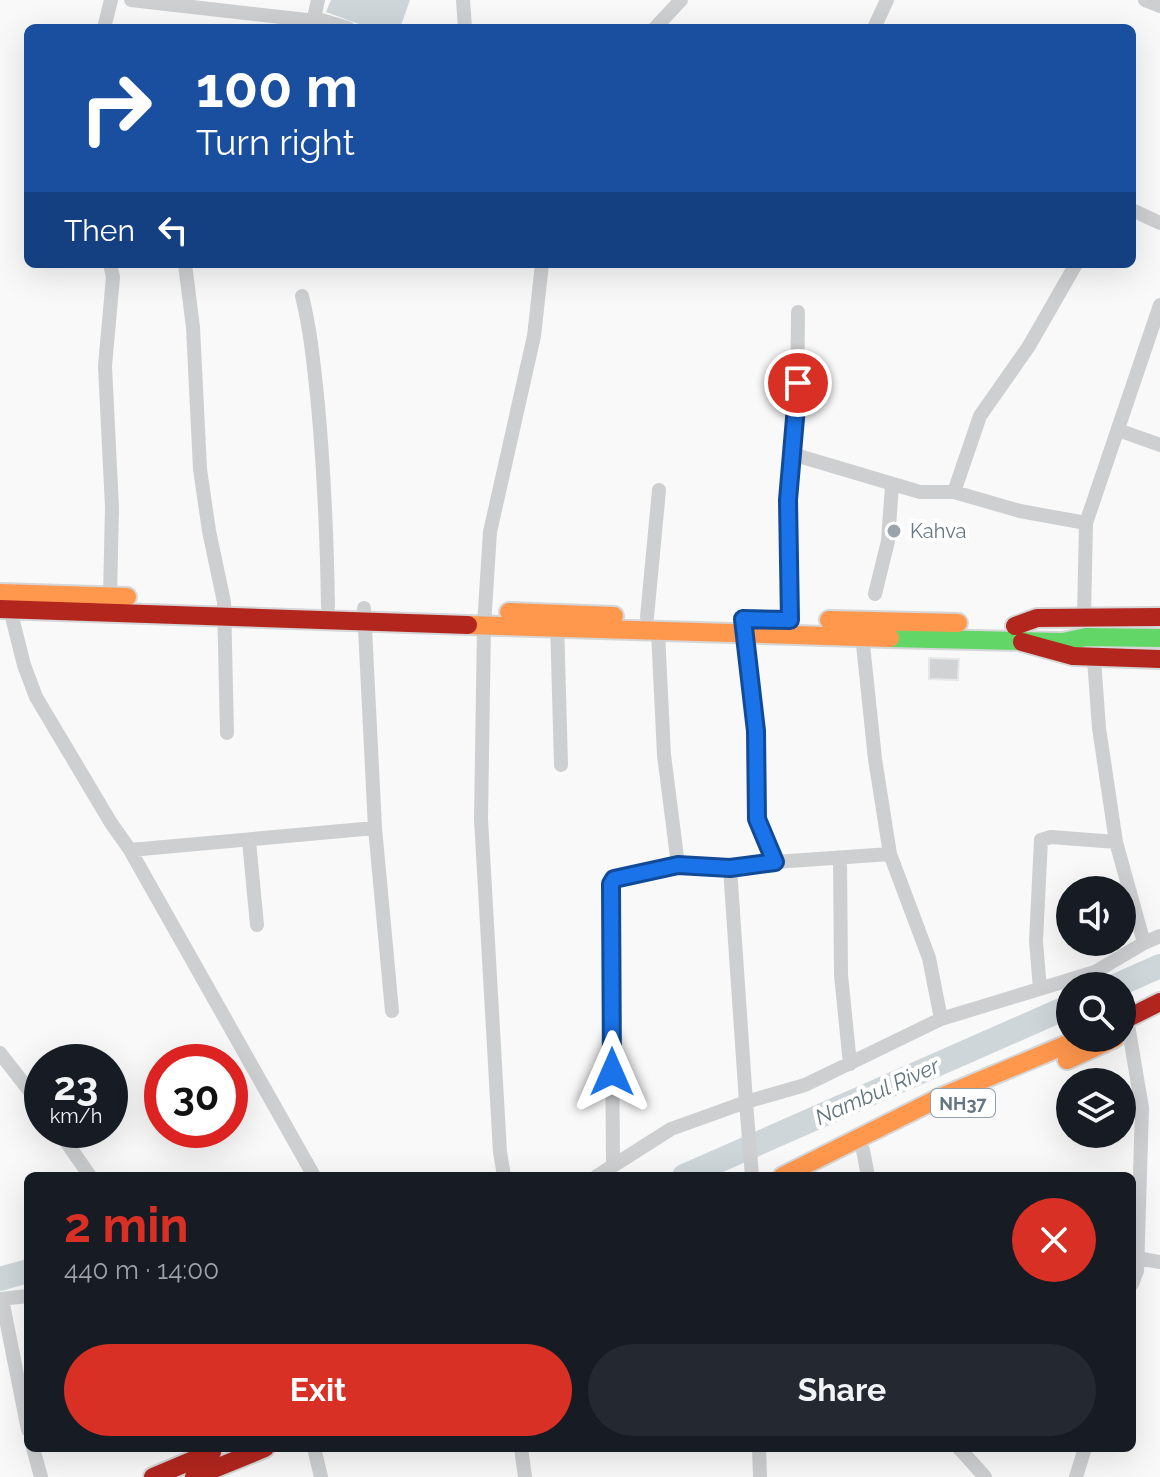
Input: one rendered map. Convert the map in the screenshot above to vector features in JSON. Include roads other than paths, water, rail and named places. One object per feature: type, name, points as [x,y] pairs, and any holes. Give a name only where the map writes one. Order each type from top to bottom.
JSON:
[{"type":"main road","points":[[3,604],[110,597],[224,608],[328,607],[365,614]]},
{"type":"main road","points":[[3,604],[744,625],[862,635],[1017,633],[1047,653],[1094,659],[1160,659]]},
{"type":"main road","points":[[1017,633],[1037,618],[1160,617]]},
{"type":"main road","points":[[744,625],[790,620],[1043,634],[1061,628],[1086,637],[1160,638]]},
{"type":"main road","name":"NH37","points":[[1136,1020],[1160,1002]]},
{"type":"main road","name":"NH37","points":[[1136,1024],[1160,1016]]},
{"type":"main road","name":"NH37","points":[[791,1172],[927,1103],[1056,1049]]},
{"type":"main road","name":"NH37","points":[[823,1172],[941,1112],[1073,1052]]},
{"type":"main road","points":[[194,1477],[255,1452]]},
{"type":"main road","points":[[153,1477],[196,1453]]},
{"type":"street","points":[[105,24],[111,0]]},
{"type":"street","points":[[131,0],[307,20],[314,18],[334,24]]},
{"type":"street","points":[[314,18],[318,0]]},
{"type":"street","points":[[463,0],[465,24]]},
{"type":"street","points":[[659,24],[681,0]]},
{"type":"street","points":[[876,24],[887,0]]},
{"type":"street","points":[[1145,0],[1160,6]]},
{"type":"street","points":[[1136,212],[1160,223]]},
{"type":"street","points":[[110,597],[112,507],[105,366],[113,277],[111,268]]},
{"type":"street","points":[[186,268],[193,327],[200,469],[224,608],[227,733]]},
{"type":"street","points":[[503,1172],[481,819],[484,618],[490,532],[534,336],[542,268]]},
{"type":"street","points":[[954,492],[980,416],[1029,346],[1074,268]]},
{"type":"street","points":[[302,296],[310,330],[320,428],[327,519],[328,607]]},
{"type":"street","points":[[1084,616],[1086,523],[1160,305]]},
{"type":"street","points":[[790,620],[788,500],[797,411],[798,312]]},
{"type":"street","points":[[1118,430],[1160,445]]},
{"type":"street","points":[[792,454],[920,492],[954,492],[1020,511],[1086,523]]},
{"type":"street","points":[[875,594],[888,541],[892,485]]},
{"type":"street","points":[[659,490],[652,624],[678,865]]},
{"type":"street","points":[[3,604],[36,697],[130,850],[312,1172]]},
{"type":"street","points":[[365,614],[375,828],[392,1011]]},
{"type":"street","points":[[557,621],[561,765]]},
{"type":"street","points":[[744,625],[756,731],[757,819],[775,862]]},
{"type":"street","points":[[862,635],[875,759],[890,854],[929,958],[941,1019]]},
{"type":"street","points":[[1094,659],[1099,728],[1116,842],[1144,943]]},
{"type":"street","points":[[130,850],[375,828]]},
{"type":"street","points":[[1040,989],[1036,941],[1041,840],[1051,837],[1116,842]]},
{"type":"street","points":[[249,841],[257,925]]},
{"type":"street","points":[[613,1166],[611,884],[614,879],[678,865],[730,868],[890,854]]},
{"type":"street","points":[[840,858],[841,975],[850,1064]]},
{"type":"street","points":[[730,868],[752,1172]]},
{"type":"street","points":[[603,1172],[671,1129],[805,1085],[941,1019],[1095,972],[1160,936]]},
{"type":"street","points":[[1129,1052],[1142,1108],[1136,1274]]},
{"type":"street","points":[[0,1053],[24,1084]]},
{"type":"street","points":[[71,1148],[87,1172]]},
{"type":"street","points":[[863,1150],[867,1172]]},
{"type":"street","points":[[1137,1258],[1160,1262]]},
{"type":"street","points":[[24,1296],[1,1299],[24,1411]]},
{"type":"street","points":[[34,1452],[41,1477]]},
{"type":"street","points":[[315,1452],[321,1477]]},
{"type":"street","points":[[522,1452],[525,1477]]},
{"type":"street","points":[[759,1452],[760,1477]]},
{"type":"street","points":[[963,1452],[985,1477]]},
{"type":"street","points":[[1076,1477],[1084,1452]]},
{"type":"waterway","name":"Nambul River","points":[[1136,977],[1160,966]]},
{"type":"waterway","name":"Nambul River","points":[[693,1172],[1056,1012]]},
{"type":"waterway","name":"Nambul River","points":[[0,1279],[24,1272]]},
{"type":"place","name":"Kahva","points":[[894,531]]}]
